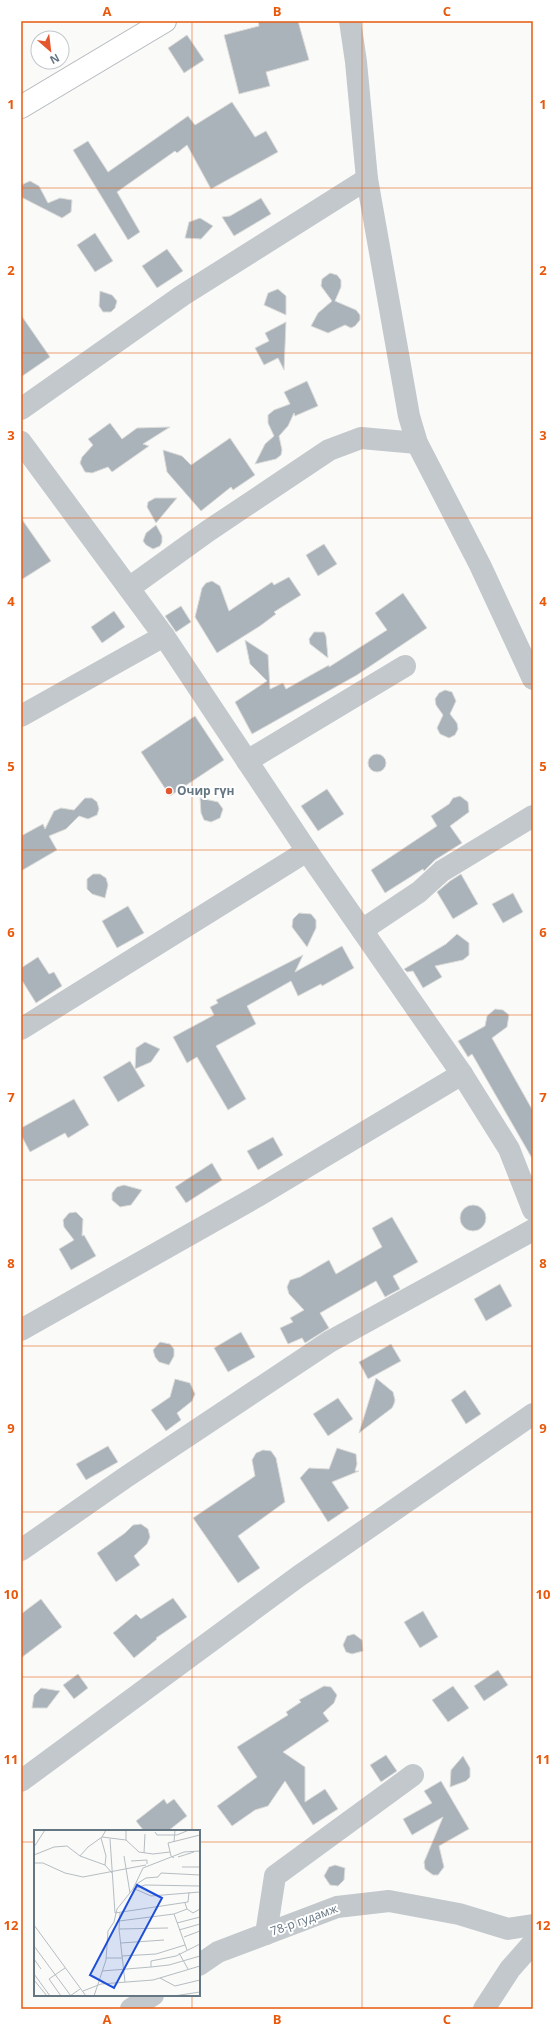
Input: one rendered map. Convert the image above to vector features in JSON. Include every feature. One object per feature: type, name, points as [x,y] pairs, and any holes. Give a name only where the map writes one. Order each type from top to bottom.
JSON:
[{"type":"main road","points":[[21,107],[165,21]]},
{"type":"street","points":[[350,21],[356,62],[367,179],[409,416],[417,443],[480,565],[533,679]]},
{"type":"street","points":[[21,409],[183,295],[367,179]]},
{"type":"street","points":[[129,588],[208,531],[329,450],[361,438],[417,443]]},
{"type":"street","points":[[21,442],[164,636],[307,851],[462,1074],[508,1149],[533,1210]]},
{"type":"street","points":[[21,716],[164,636]]},
{"type":"street","points":[[247,762],[405,666]]},
{"type":"street","points":[[362,930],[419,892],[442,872],[533,816]]},
{"type":"street","points":[[21,1029],[307,851]]},
{"type":"street","points":[[21,1330],[256,1197],[462,1074]]},
{"type":"street","points":[[21,1550],[126,1476],[329,1342],[533,1230]]},
{"type":"street","points":[[21,1781],[300,1576],[533,1414]]},
{"type":"street","points":[[266,1934],[276,1876],[413,1775]]},
{"type":"street","name":"78-р гудамж","points":[[200,1964],[218,1952],[337,1907],[389,1901],[459,1914],[508,1929],[533,1925]]},
{"type":"street","points":[[484,2009],[510,1968],[533,1943]]},
{"type":"street","points":[[131,2009],[151,1996]]},
{"type":"building","points":[[258,21],[298,21],[309,60],[266,72],[270,86],[239,94],[224,35],[259,26]]},
{"type":"building","points":[[187,35],[204,60],[184,73],[168,48]]},
{"type":"building","points":[[232,102],[255,137],[266,131],[278,152],[211,189],[187,145],[177,153],[175,151],[117,192],[140,232],[128,240],[73,150],[88,141],[108,172],[188,116],[195,125]]},
{"type":"building","points":[[30,181],[39,186],[48,203],[60,198],[72,200],[71,212],[62,218],[21,197],[21,185]]},
{"type":"building","points":[[261,198],[271,214],[234,236],[222,217],[230,216]]},
{"type":"building","points":[[200,218],[213,226],[201,239],[185,238],[189,222]]},
{"type":"building","points":[[95,233],[113,261],[95,272],[77,245]]},
{"type":"building","points":[[167,249],[183,271],[157,288],[142,266]]},
{"type":"building","points":[[330,273],[337,275],[341,280],[341,287],[335,301],[356,310],[360,315],[360,320],[351,328],[345,325],[328,333],[311,326],[318,313],[332,301],[321,286],[322,279]]},
{"type":"building","points":[[278,289],[286,296],[286,315],[264,305],[268,293]]},
{"type":"building","points":[[100,291],[112,295],[117,301],[115,308],[111,312],[103,312],[99,306]]},
{"type":"building","points":[[21,315],[50,357],[21,377]]},
{"type":"building","points":[[286,322],[284,370],[278,358],[264,365],[255,348],[269,341],[265,333]]},
{"type":"building","points":[[307,381],[318,406],[295,416],[294,413],[288,426],[279,436],[282,450],[281,455],[276,459],[255,464],[265,444],[274,436],[268,423],[268,415],[274,410],[290,404],[284,392]]},
{"type":"building","points":[[110,423],[122,439],[137,428],[170,427],[143,444],[149,446],[112,472],[108,467],[92,473],[85,472],[80,463],[82,457],[93,445],[88,439]]},
{"type":"building","points":[[230,438],[255,475],[233,490],[231,487],[201,511],[167,472],[163,450],[182,456],[191,465]]},
{"type":"building","points":[[155,498],[177,498],[156,523],[147,507],[148,502]]},
{"type":"building","points":[[21,518],[51,561],[21,580]]},
{"type":"building","points":[[156,525],[162,536],[162,542],[160,546],[153,549],[146,545],[143,541],[146,533]]},
{"type":"building","points":[[324,544],[337,564],[318,576],[306,555]]},
{"type":"building","points":[[289,577],[301,595],[274,612],[276,614],[260,626],[217,653],[195,617],[202,588],[206,583],[212,581],[220,586],[229,611],[272,582],[274,585]]},
{"type":"building","points":[[403,593],[427,628],[357,675],[252,734],[235,702],[267,681],[250,664],[245,640],[268,655],[270,689],[283,683],[286,689],[329,665],[329,667],[387,630],[375,613]]},
{"type":"building","points":[[181,606],[191,622],[176,632],[165,616]]},
{"type":"building","points":[[114,611],[125,627],[102,643],[91,627]]},
{"type":"building","points":[[314,632],[324,632],[326,636],[328,658],[310,644],[309,639]]},
{"type":"building","points":[[445,690],[452,692],[456,701],[450,714],[457,723],[458,729],[455,735],[449,738],[440,734],[437,728],[443,715],[436,705],[435,699],[439,693]]},
{"type":"building","points":[[195,716],[224,760],[170,796],[141,752]]},
{"type":"building","points":[[373,754],[381,754],[386,759],[384,770],[381,772],[373,772],[368,767],[368,759]]},
{"type":"building","points":[[327,789],[344,814],[318,831],[301,806]]},
{"type":"building","points":[[460,796],[468,802],[469,812],[450,826],[462,843],[435,860],[424,871],[423,869],[385,893],[371,870],[437,826],[431,816],[449,804],[453,798]]},
{"type":"building","points":[[85,798],[92,798],[97,802],[99,809],[97,815],[88,819],[79,816],[66,829],[49,836],[57,850],[21,871],[21,836],[43,824],[45,829],[54,811],[61,808],[74,810]]},
{"type":"building","points":[[200,798],[218,802],[223,809],[220,818],[211,822],[204,820],[201,813]]},
{"type":"building","points":[[93,874],[100,874],[106,878],[108,885],[105,898],[92,894],[87,889],[87,879]]},
{"type":"building","points":[[461,874],[478,904],[453,919],[437,892]]},
{"type":"building","points":[[513,893],[523,912],[503,923],[492,904]]},
{"type":"building","points":[[128,906],[144,933],[117,948],[102,921]]},
{"type":"building","points":[[299,913],[311,914],[316,920],[316,928],[307,947],[292,927],[293,919]]},
{"type":"building","points":[[457,934],[469,943],[469,955],[463,960],[435,966],[442,977],[423,988],[413,971],[407,972],[404,969],[446,944]]},
{"type":"building","points":[[342,946],[354,968],[322,986],[321,984],[298,996],[291,981],[247,1006],[256,1024],[216,1046],[246,1099],[228,1110],[197,1057],[187,1063],[173,1037],[214,1015],[210,1007],[218,1003],[216,1000],[303,955],[295,972]]},
{"type":"building","points":[[38,957],[49,974],[54,972],[62,986],[36,1003],[21,979],[21,968]]},
{"type":"building","points":[[495,1009],[503,1010],[509,1015],[507,1027],[492,1038],[533,1111],[533,1160],[472,1054],[468,1057],[458,1041],[485,1026],[487,1016]]},
{"type":"building","points":[[145,1042],[160,1049],[151,1062],[135,1069],[136,1048]]},
{"type":"building","points":[[130,1061],[145,1086],[118,1102],[103,1077]]},
{"type":"building","points":[[74,1099],[89,1125],[68,1138],[65,1133],[30,1152],[21,1135],[21,1128]]},
{"type":"building","points":[[273,1137],[283,1155],[258,1170],[247,1151]]},
{"type":"building","points":[[212,1163],[222,1180],[186,1203],[175,1187]]},
{"type":"building","points":[[124,1185],[142,1190],[131,1205],[120,1207],[112,1200],[112,1193],[117,1187]]},
{"type":"building","points":[[473,1205],[482,1209],[486,1218],[482,1227],[473,1231],[464,1227],[460,1218],[464,1209]]},
{"type":"building","points":[[76,1212],[83,1219],[82,1236],[84,1235],[96,1256],[71,1270],[59,1249],[74,1240],[64,1227],[63,1220],[69,1213]]},
{"type":"building","points":[[392,1217],[418,1262],[393,1276],[400,1289],[385,1297],[376,1281],[320,1313],[329,1328],[305,1343],[302,1338],[288,1344],[280,1328],[293,1322],[290,1318],[304,1310],[289,1294],[287,1287],[290,1280],[300,1277],[329,1260],[336,1274],[382,1247],[372,1228]]},
{"type":"building","points":[[500,1284],[512,1306],[486,1321],[474,1299]]},
{"type":"building","points":[[241,1332],[255,1357],[228,1372],[214,1348]]},
{"type":"building","points":[[160,1342],[170,1344],[174,1349],[174,1356],[169,1365],[159,1362],[155,1357],[153,1350]]},
{"type":"building","points":[[391,1344],[401,1361],[368,1379],[359,1362]]},
{"type":"building","points":[[376,1378],[393,1392],[395,1400],[394,1404],[392,1408],[359,1433]]},
{"type":"building","points":[[175,1379],[190,1383],[195,1394],[192,1401],[177,1413],[181,1420],[166,1431],[151,1410],[170,1397]]},
{"type":"building","points":[[465,1390],[481,1414],[466,1424],[451,1400]]},
{"type":"building","points":[[338,1398],[353,1419],[328,1436],[313,1414]]},
{"type":"building","points":[[108,1446],[118,1462],[86,1480],[76,1464]]},
{"type":"building","points":[[337,1448],[356,1454],[357,1464],[355,1471],[359,1471],[332,1482],[349,1508],[328,1522],[300,1478],[309,1468],[329,1469]]},
{"type":"building","points":[[263,1450],[271,1451],[276,1458],[285,1502],[238,1536],[260,1568],[238,1583],[193,1518],[255,1476],[252,1460],[256,1453]]},
{"type":"building","points":[[141,1524],[148,1529],[150,1537],[147,1544],[134,1556],[140,1565],[116,1582],[97,1553],[125,1533],[133,1525]]},
{"type":"building","points":[[173,1598],[187,1617],[156,1638],[157,1639],[134,1658],[113,1633],[136,1614],[141,1619]]},
{"type":"building","points":[[41,1599],[62,1627],[21,1658],[21,1614]]},
{"type":"building","points":[[423,1611],[438,1637],[420,1648],[404,1622]]},
{"type":"building","points":[[354,1634],[362,1640],[363,1651],[352,1654],[346,1652],[343,1645],[347,1636]]},
{"type":"building","points":[[498,1670],[508,1685],[484,1701],[474,1686]]},
{"type":"building","points":[[78,1674],[88,1688],[74,1699],[63,1685]]},
{"type":"building","points":[[324,1686],[331,1687],[337,1695],[334,1703],[323,1713],[329,1721],[283,1752],[305,1767],[305,1802],[325,1789],[338,1809],[313,1825],[285,1781],[268,1806],[255,1810],[232,1826],[217,1806],[257,1777],[237,1747],[288,1715],[286,1712],[301,1702],[299,1700]]},
{"type":"building","points":[[453,1686],[469,1708],[448,1722],[432,1700]]},
{"type":"building","points":[[41,1688],[60,1691],[47,1708],[32,1708],[34,1695]]},
{"type":"building","points":[[386,1755],[397,1771],[381,1782],[370,1765]]},
{"type":"building","points":[[463,1756],[470,1768],[470,1777],[466,1781],[450,1787],[451,1770]]},
{"type":"building","points":[[441,1781],[469,1829],[439,1846],[444,1867],[438,1875],[433,1875],[425,1869],[424,1862],[443,1817],[412,1835],[403,1819],[432,1803],[424,1791]]},
{"type":"building","points":[[164,1799],[167,1804],[174,1799],[187,1816],[169,1830],[143,1830],[136,1821]]},
{"type":"building","points":[[335,1865],[345,1868],[344,1880],[338,1886],[330,1885],[324,1876],[329,1867]]},
{"type":"place","name":"Очир гүн","points":[[169,791]]}]
